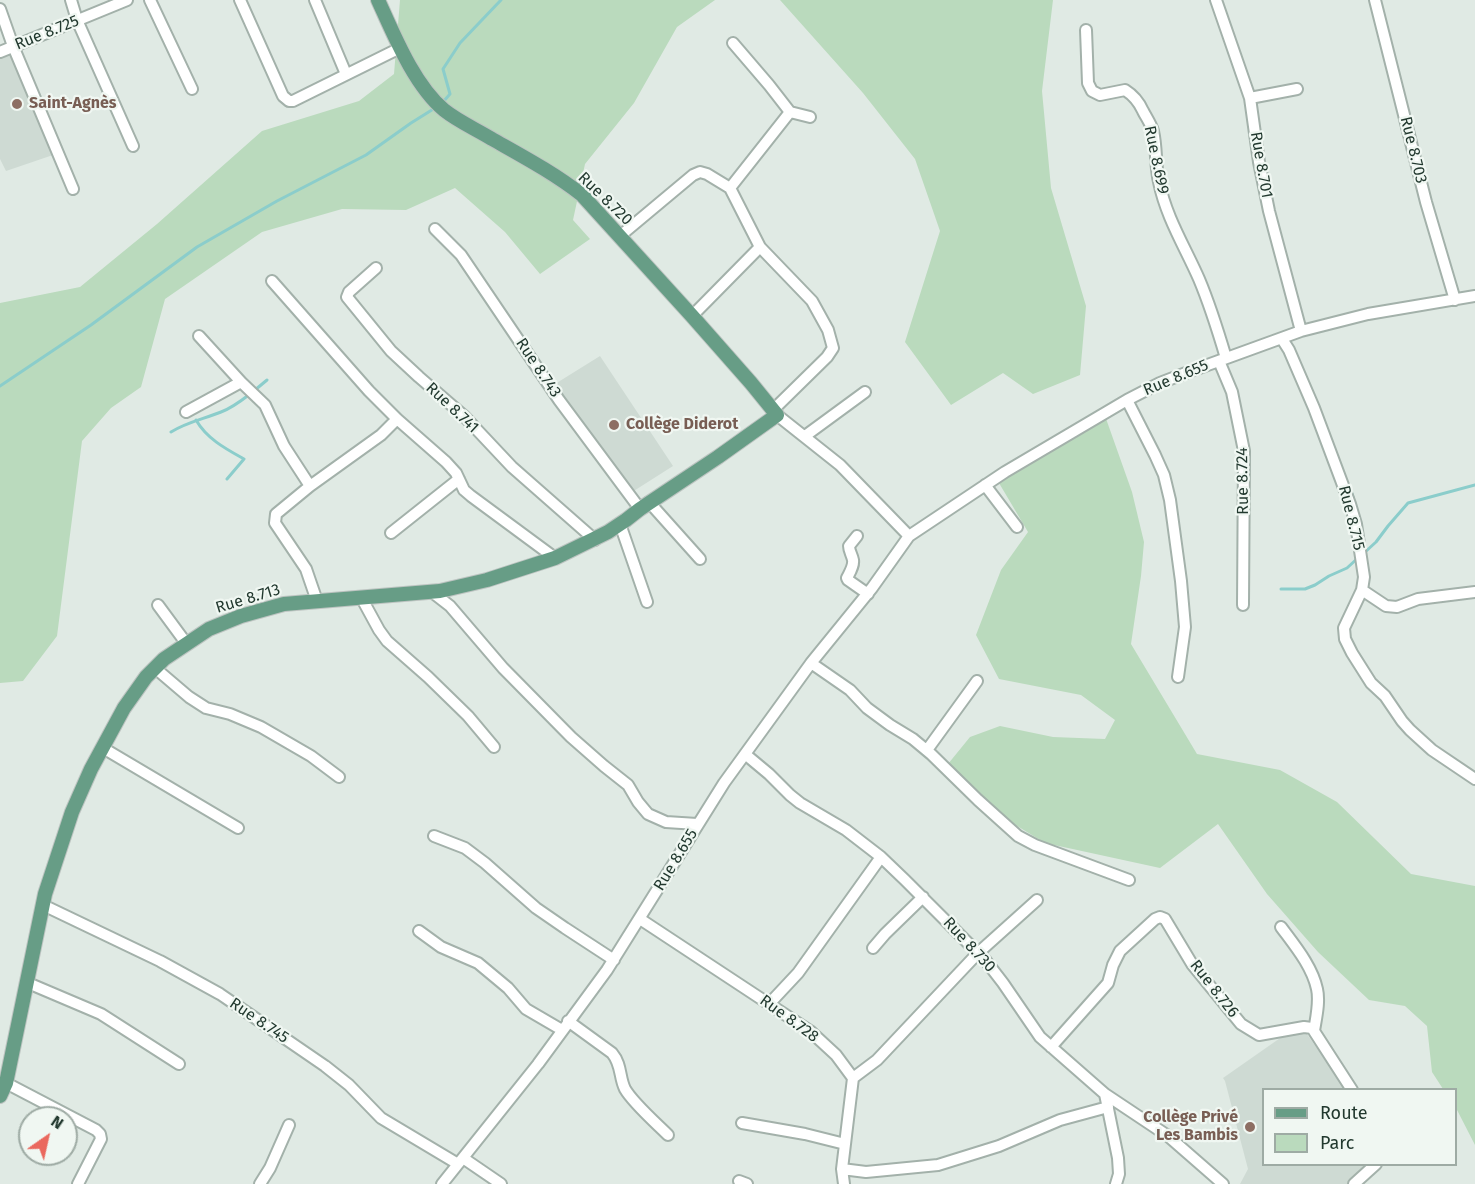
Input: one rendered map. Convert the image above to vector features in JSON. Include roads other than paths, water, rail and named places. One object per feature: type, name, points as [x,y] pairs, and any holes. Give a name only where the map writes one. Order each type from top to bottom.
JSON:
[{"type":"main road","name":"Rue 8.720","points":[[378,0],[400,48],[416,75],[439,105],[458,120],[568,184],[582,195],[692,316],[775,413]]},
{"type":"main road","name":"Rue 8.713","points":[[2,1092],[28,983],[43,905],[72,812],[91,769],[124,708],[146,677],[164,659],[209,629],[241,616],[284,604],[432,592],[466,586],[555,558],[594,540],[620,524],[775,413]]},
{"type":"street","points":[[71,0],[77,20],[133,146]]},
{"type":"street","name":"Rue 8.725","points":[[0,52],[127,0]]},
{"type":"street","points":[[150,0],[192,89]]},
{"type":"street","points":[[240,0],[285,99],[289,101],[400,48]]},
{"type":"street","points":[[315,0],[346,74]]},
{"type":"street","name":"Rue 8.701","points":[[1216,0],[1250,98],[1269,211],[1301,331]]},
{"type":"street","name":"Rue 8.703","points":[[1374,0],[1426,202],[1455,300]]},
{"type":"street","points":[[0,9],[13,46],[73,189]]},
{"type":"street","name":"Rue 8.699","points":[[1086,30],[1088,82],[1092,91],[1100,95],[1125,90],[1139,103],[1153,129],[1158,180],[1162,196],[1169,217],[1199,279],[1217,327],[1223,359]]},
{"type":"street","points":[[733,43],[790,112],[810,117]]},
{"type":"street","points":[[1250,98],[1297,89]]},
{"type":"street","points":[[730,188],[790,112]]},
{"type":"street","points":[[620,236],[693,175],[700,172],[707,174],[730,188],[760,247],[812,301],[828,330],[833,348],[775,413],[854,479],[909,536]]},
{"type":"street","name":"Rue 8.743","points":[[435,229],[461,255],[559,400],[644,505],[700,559]]},
{"type":"street","points":[[692,316],[760,247]]},
{"type":"street","name":"Rue 8.741","points":[[376,268],[349,292],[347,297],[392,351],[464,416],[512,467],[594,540]]},
{"type":"street","points":[[272,281],[369,391],[446,462],[456,473],[464,490],[555,558]]},
{"type":"street","name":"Rue 8.655","points":[[442,1184],[538,1064],[614,960],[724,783],[811,663],[868,594],[909,536],[1005,472],[1160,383],[1301,331],[1368,314],[1475,296]]},
{"type":"street","points":[[199,336],[265,405],[284,446],[310,486]]},
{"type":"street","name":"Rue 8.715","points":[[1282,339],[1314,408],[1350,504],[1356,524],[1364,577],[1362,590]]},
{"type":"street","name":"Rue 8.724","points":[[1223,359],[1244,451],[1243,606]]},
{"type":"street","points":[[186,412],[242,382]]},
{"type":"street","points":[[805,436],[865,392]]},
{"type":"street","points":[[1127,400],[1155,454],[1164,475],[1170,500],[1182,581],[1185,627],[1178,677]]},
{"type":"street","points":[[317,601],[306,569],[275,523],[276,514],[310,486],[381,435],[397,419]]},
{"type":"street","points":[[392,533],[459,479]]},
{"type":"street","points":[[985,485],[1017,527]]},
{"type":"street","points":[[620,524],[647,602]]},
{"type":"street","points":[[857,536],[849,546],[849,553],[853,560],[847,578],[868,594]]},
{"type":"street","points":[[1475,592],[1418,599],[1397,607],[1386,606],[1362,590],[1344,628],[1345,639],[1356,660],[1371,683],[1385,696],[1402,721],[1432,750],[1475,779]]},
{"type":"street","points":[[432,592],[450,606],[503,668],[571,737],[628,785],[648,814],[666,822],[698,824]]},
{"type":"street","points":[[361,597],[387,641],[428,676],[468,716],[494,747]]},
{"type":"street","points":[[158,605],[186,643]]},
{"type":"street","points":[[811,663],[850,690],[867,708],[914,739],[1018,836],[1035,845],[1129,880]]},
{"type":"street","points":[[155,668],[189,697],[206,708],[230,714],[261,727],[311,756],[339,777]]},
{"type":"street","points":[[927,750],[977,681]]},
{"type":"street","points":[[103,748],[238,828]]},
{"type":"street","name":"Rue 8.730","points":[[745,754],[800,803],[846,830],[881,857],[978,953],[1003,983],[1040,1037],[1105,1094],[1167,1137],[1223,1184]]},
{"type":"street","points":[[434,836],[465,848],[501,876],[536,908],[614,960]]},
{"type":"street","points":[[770,1004],[798,973],[881,857]]},
{"type":"street","points":[[873,948],[923,897]]},
{"type":"street","points":[[844,1184],[842,1169],[853,1078],[877,1060],[978,953],[1037,900]]},
{"type":"street","name":"Rue 8.745","points":[[43,905],[160,961],[220,994],[349,1084],[381,1118],[501,1184]]},
{"type":"street","name":"Rue 8.726","points":[[1051,1047],[1108,983],[1120,951],[1160,917],[1166,919],[1192,964],[1241,1024],[1259,1035],[1304,1027],[1312,1028],[1314,1031]]},
{"type":"street","name":"Rue 8.728","points":[[640,920],[810,1031],[836,1055],[853,1078]]},
{"type":"street","points":[[1281,927],[1306,962],[1318,990],[1314,1031],[1351,1088]]},
{"type":"street","points":[[419,932],[441,947],[477,963],[508,988],[526,1009],[565,1026],[612,1053],[618,1059],[625,1089],[668,1135]]},
{"type":"street","points":[[28,983],[101,1014],[179,1064]]},
{"type":"street","points":[[2,1092],[96,1130],[100,1134],[101,1139],[78,1184]]},
{"type":"street","points":[[1105,1094],[1118,1158],[1119,1174],[1116,1184]]},
{"type":"street","points":[[842,1169],[866,1172],[938,1165],[999,1146],[1060,1120],[1108,1107]]},
{"type":"street","points":[[742,1124],[805,1134],[845,1144]]},
{"type":"street","points":[[260,1184],[270,1168],[289,1125]]},
{"type":"street","points":[[1354,1184],[1374,1166]]},
{"type":"waterway","points":[[443,102],[450,94],[443,69],[460,43],[501,0]]},
{"type":"waterway","points":[[0,386],[91,325],[197,247],[277,201],[366,155],[435,108]]},
{"type":"waterway","points":[[255,390],[267,380]]},
{"type":"waterway","points":[[171,432],[225,410],[250,394]]},
{"type":"waterway","points":[[196,420],[211,438],[244,459],[227,479]]},
{"type":"waterway","points":[[1364,553],[1408,503],[1475,485]]},
{"type":"waterway","points":[[1350,488],[1353,497]]},
{"type":"waterway","points":[[1281,589],[1305,589],[1315,585],[1347,568],[1359,557]]},
{"type":"place","name":"Saint-Agnès","points":[[17,104]]},
{"type":"place","name":"Collège Diderot","points":[[614,425]]},
{"type":"place","name":"Collège Privé Les Bambis","points":[[1250,1127]]}]
